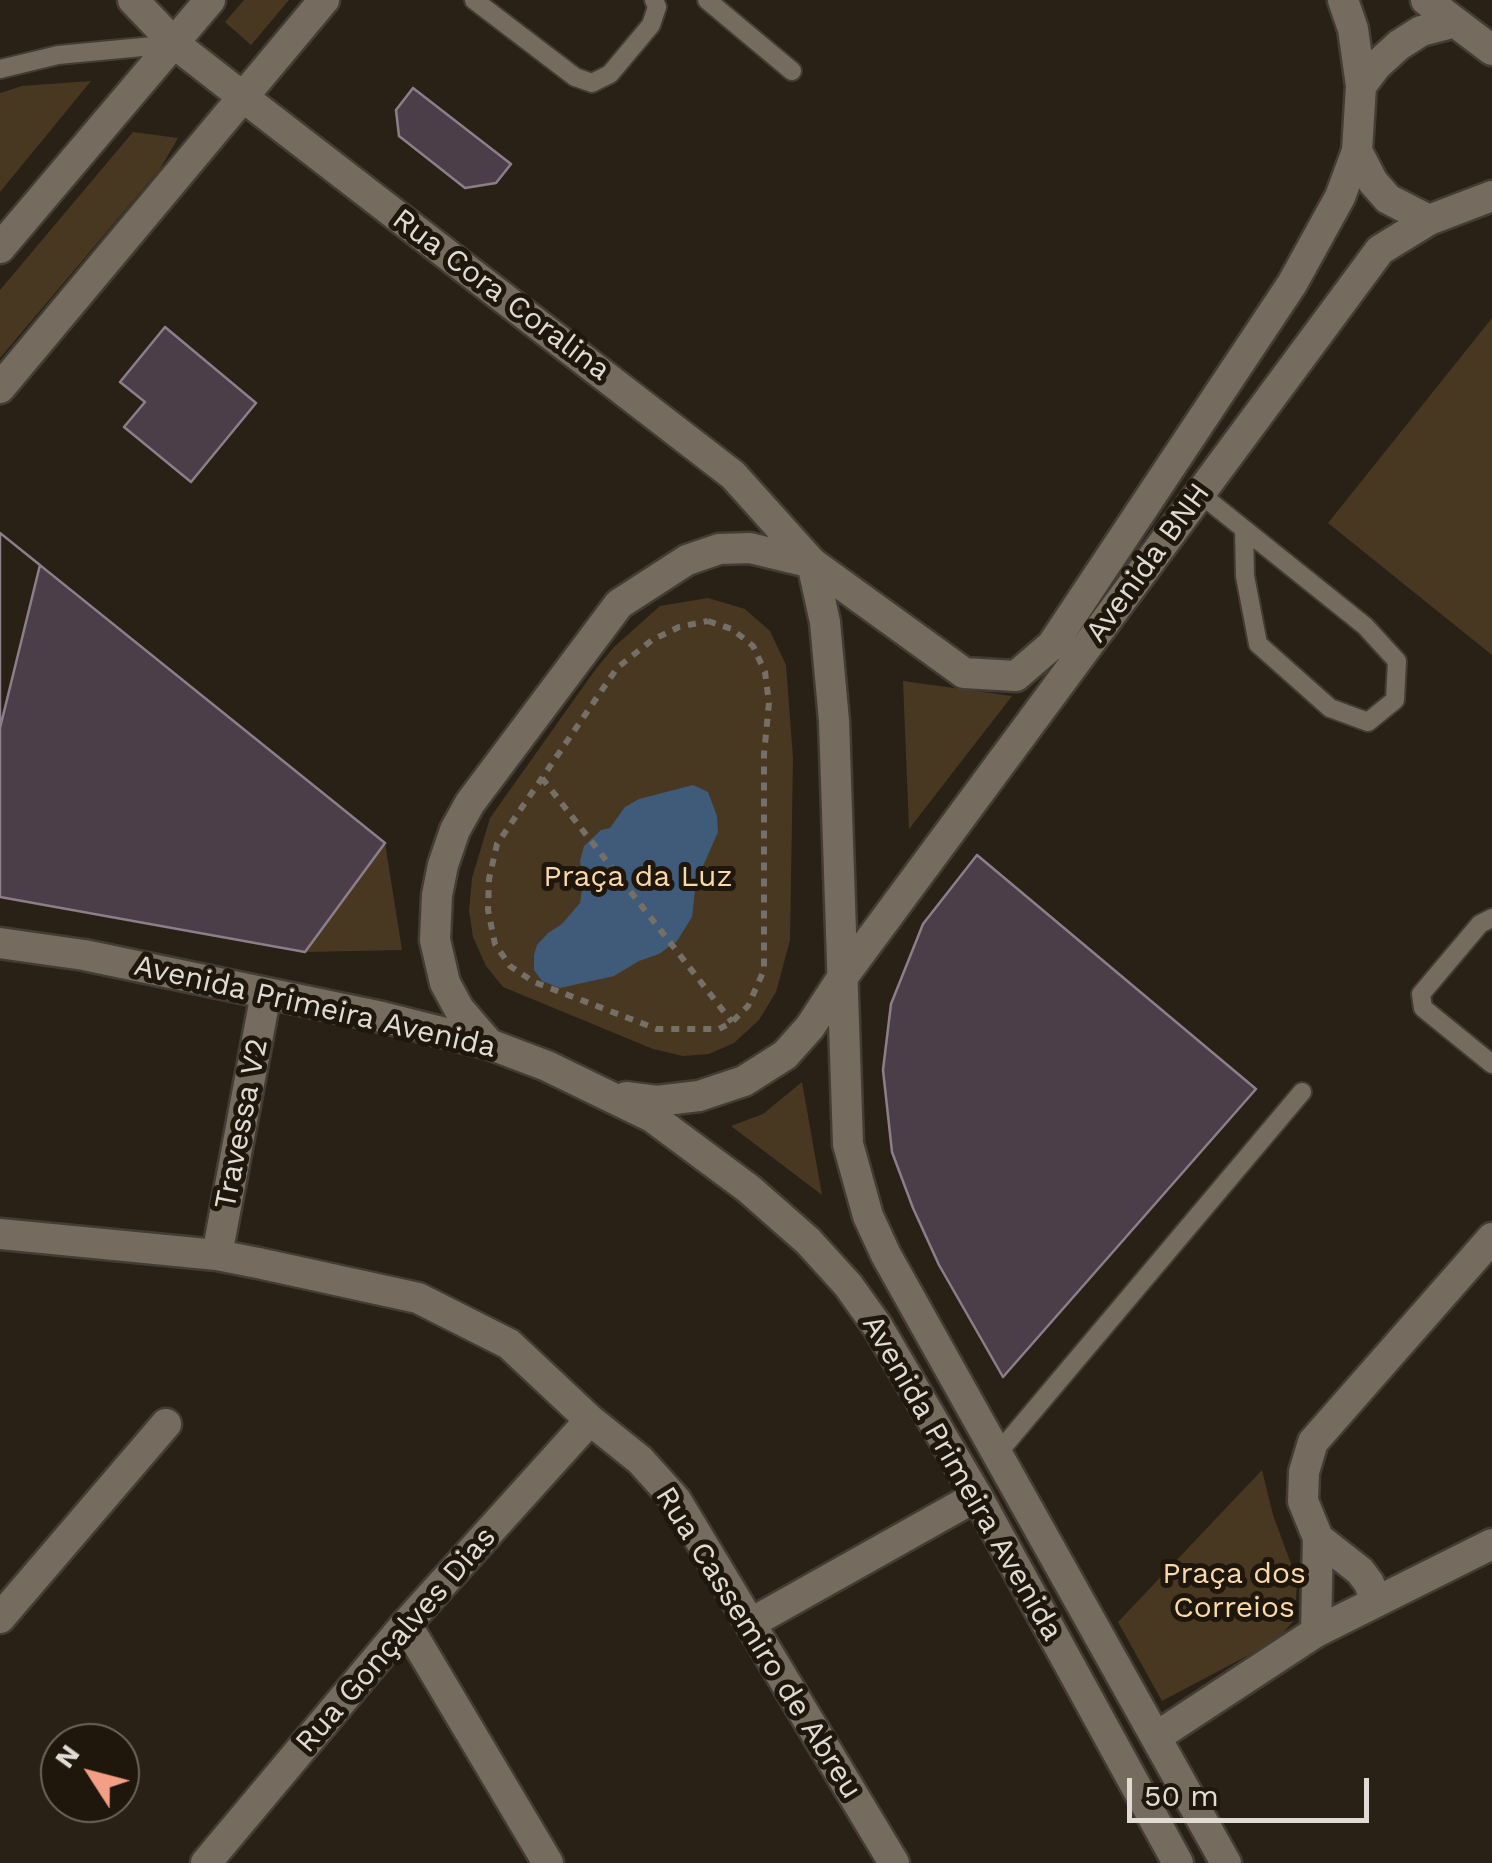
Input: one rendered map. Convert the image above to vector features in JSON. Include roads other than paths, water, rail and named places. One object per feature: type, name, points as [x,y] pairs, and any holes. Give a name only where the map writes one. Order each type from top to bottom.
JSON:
[{"type":"street","name":"Rua Cora Coralina","points":[[133,0],[175,44],[243,98],[707,453],[733,475],[812,563]]},
{"type":"street","points":[[0,248],[210,0]]},
{"type":"street","points":[[0,388],[324,0]]},
{"type":"street","name":"Avenida BNH","points":[[812,563],[964,673],[1016,676],[1052,645],[1292,284],[1340,198],[1356,151],[1361,86],[1353,29],[1343,0]]},
{"type":"street","points":[[1426,0],[1492,50]]},
{"type":"street","points":[[1361,86],[1399,45],[1421,30],[1452,23]]},
{"type":"street","points":[[1356,151],[1373,182],[1388,199],[1428,220]]},
{"type":"street","name":"Avenida BNH","points":[[608,1094],[657,1101],[700,1096],[744,1081],[785,1055],[810,1027],[842,978],[1380,250],[1428,220],[1492,196]]},
{"type":"street","points":[[489,1044],[460,1010],[445,983],[435,940],[443,865],[470,803],[619,604],[686,560],[719,549],[750,548],[812,563]]},
{"type":"street","name":"Avenida Primeira Avenida","points":[[812,563],[825,622],[832,690],[848,1144],[868,1216],[886,1255],[1226,1863]]},
{"type":"street","name":"Avenida Primeira Avenida","points":[[0,942],[84,955],[489,1044],[608,1094],[652,1117],[697,1149],[808,1241],[848,1285],[878,1327],[1178,1863]]},
{"type":"street","name":"Travessa V2","points":[[217,1254],[266,993]]},
{"type":"street","name":"Rua Cassemiro de Abreu","points":[[0,1234],[217,1254],[418,1298],[509,1344],[590,1420],[640,1460],[676,1500],[894,1863]]},
{"type":"street","points":[[1316,1632],[1318,1538],[1303,1502],[1304,1472],[1314,1442],[1492,1238]]},
{"type":"street","name":"Rua Gonçalves Dias","points":[[206,1863],[406,1624],[590,1420]]},
{"type":"street","points":[[0,1618],[166,1424]]},
{"type":"street","points":[[752,1623],[976,1496]]},
{"type":"street","points":[[1318,1538],[1360,1571],[1375,1600]]},
{"type":"street","points":[[1156,1737],[1316,1632],[1492,1544]]},
{"type":"street","points":[[406,1624],[548,1863]]},
{"type":"lane","points":[[474,0],[576,77],[592,83],[610,74],[651,25],[657,7],[654,0]]},
{"type":"lane","points":[[707,0],[792,71]]},
{"type":"lane","points":[[0,69],[58,55],[175,44]]},
{"type":"lane","points":[[1199,493],[1244,529],[1365,626],[1396,661],[1395,700],[1368,722],[1330,708],[1258,644],[1245,576],[1244,529]]},
{"type":"lane","points":[[1492,918],[1480,924],[1421,994],[1423,1008],[1492,1064]]},
{"type":"lane","points":[[998,1453],[1302,1092]]},
{"type":"water","points":[[693,785],[708,792],[718,832],[696,882],[692,917],[677,941],[614,976],[560,988],[542,981],[534,970],[537,945],[580,903],[584,846],[601,830],[610,828],[625,807],[639,799]]},
{"type":"park label","name":"Praça da Luz","points":[[638,877]]},
{"type":"park label","name":"Praça dos Correios","points":[[1234,1591]]}]
